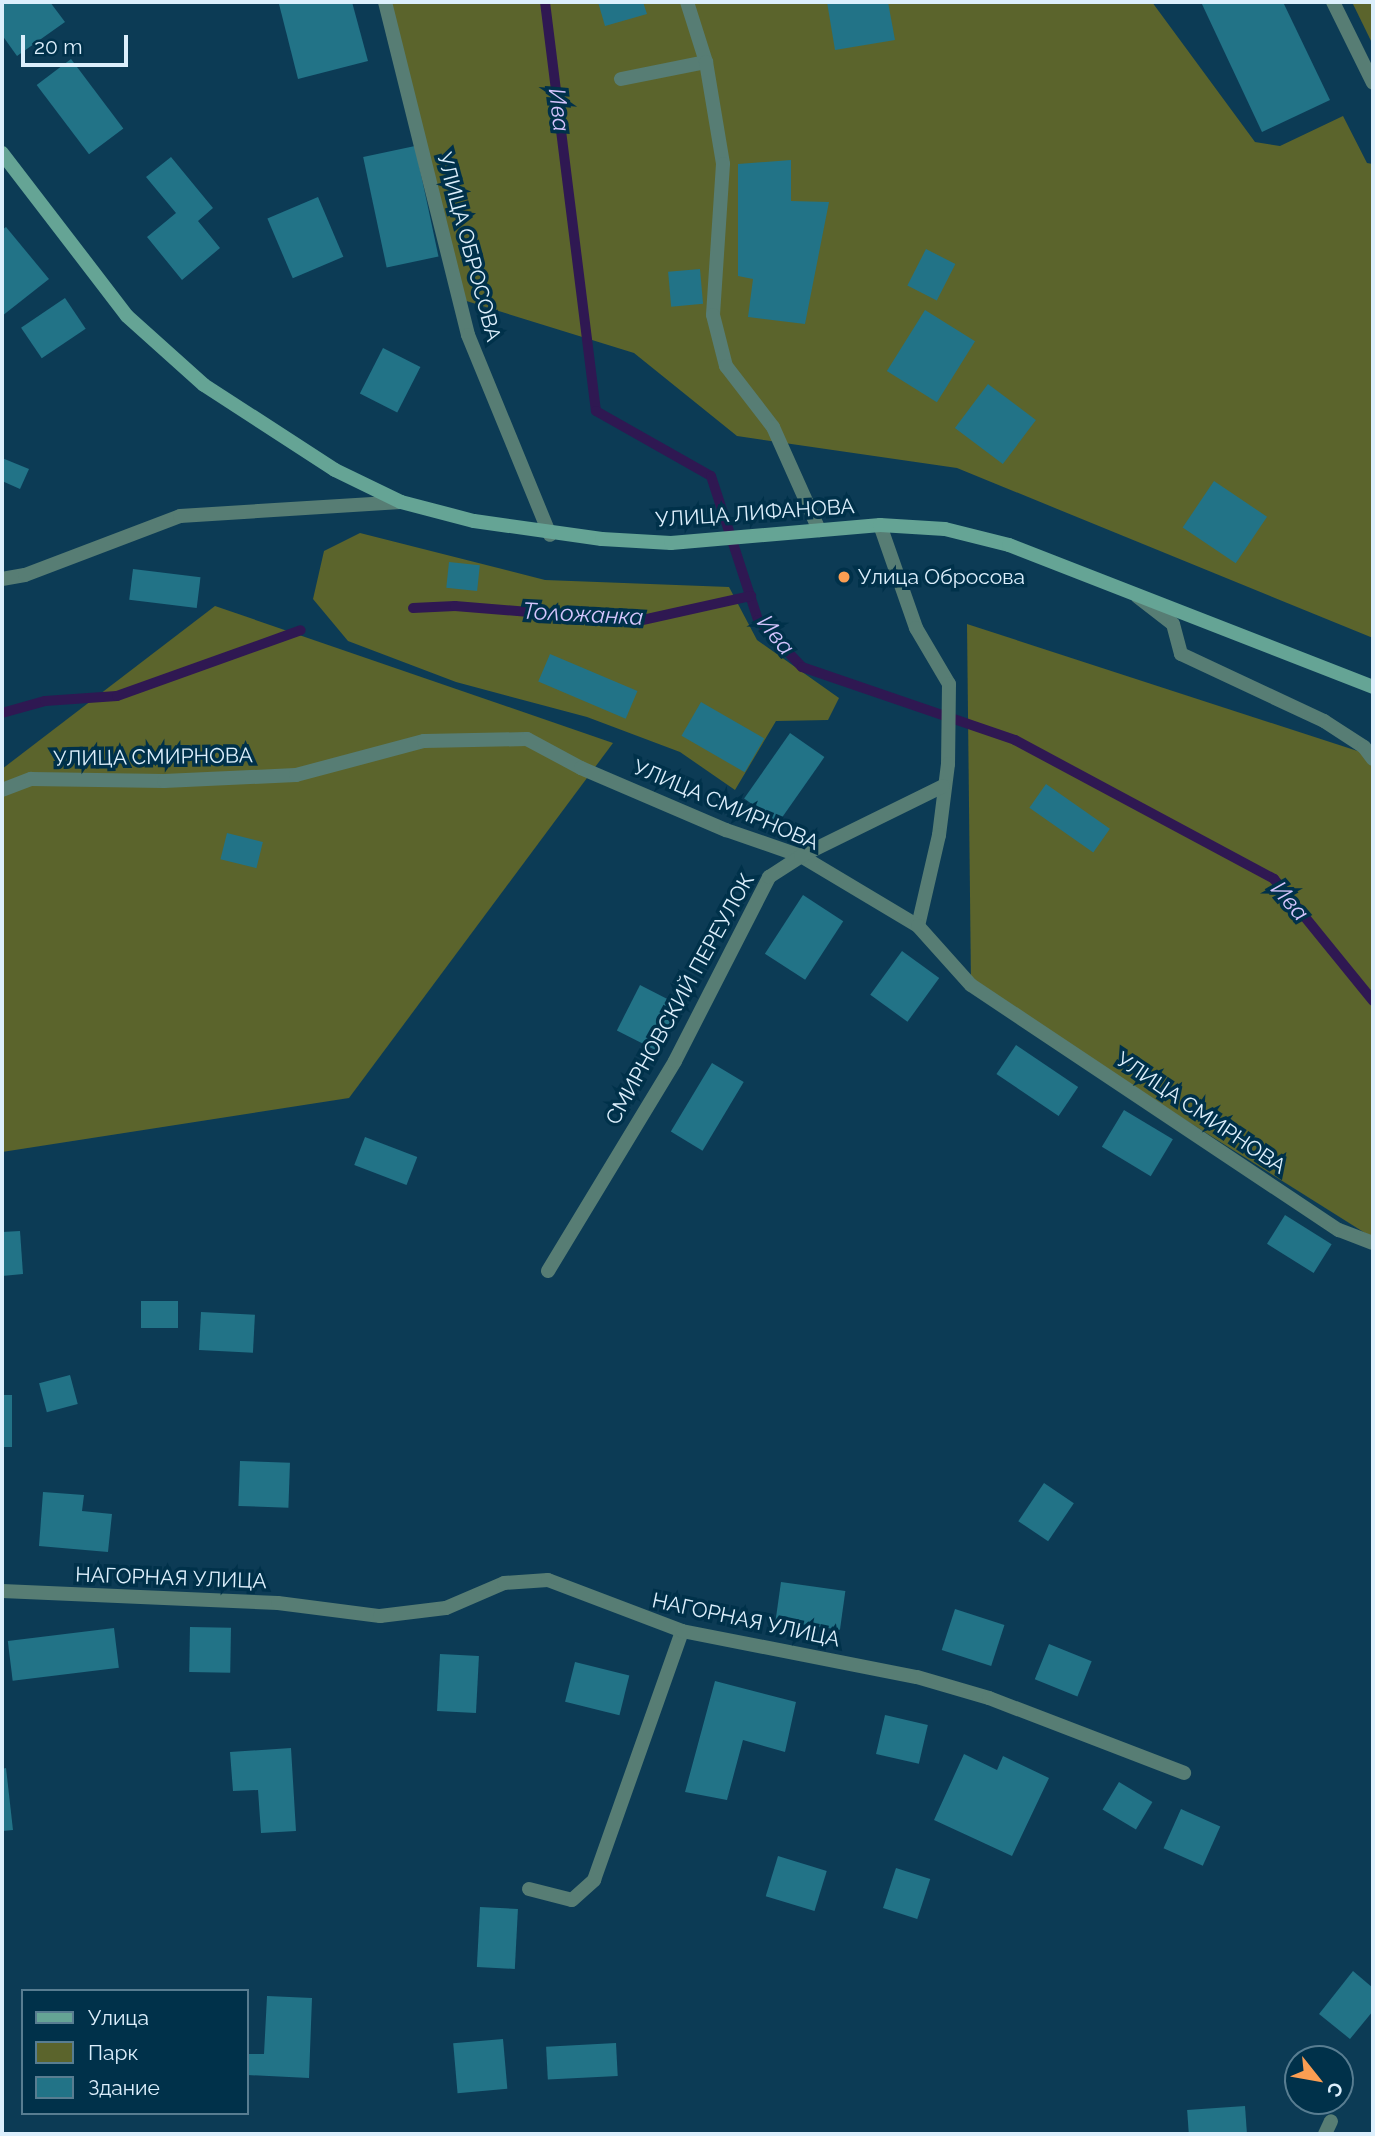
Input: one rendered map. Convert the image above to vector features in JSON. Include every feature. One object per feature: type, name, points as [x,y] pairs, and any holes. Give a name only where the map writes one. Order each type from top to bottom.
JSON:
[{"type":"street","name":"УЛИЦА ОБРОСОВА","points":[[385,2],[468,335],[550,535]]},
{"type":"street","points":[[687,2],[706,62],[723,164],[713,315],[726,366],[773,428],[819,530]]},
{"type":"street","points":[[1333,2],[1373,83]]},
{"type":"street","points":[[621,79],[706,62]]},
{"type":"street","name":"УЛИЦА ЛИФАНОВА","points":[[2,153],[127,316],[204,385],[335,470],[401,502],[550,535],[671,543],[880,524],[945,529],[1009,545],[1373,687]]},
{"type":"street","points":[[2,579],[25,575],[180,516],[401,502]]},
{"type":"street","points":[[880,524],[916,628],[949,684],[948,764],[943,786],[939,835],[918,926]]},
{"type":"street","points":[[1136,595],[1172,624],[1181,654],[1324,721],[1364,747],[1373,759]]},
{"type":"street","name":"УЛИЦА СМИРНОВА","points":[[2,790],[31,779],[164,781],[296,775],[424,741],[527,739],[581,768],[726,830],[801,856],[918,926],[971,985],[1339,1230],[1373,1243]]},
{"type":"street","name":"СМИРНОВСКИЙ ПЕРЕУЛОК","points":[[548,1272],[675,1061],[769,877],[801,856],[943,786]]},
{"type":"street","name":"НАГОРНАЯ УЛИЦА","points":[[2,1591],[278,1603],[380,1616],[446,1608],[504,1583],[548,1580],[682,1631],[918,1677],[989,1698],[1184,1773]]},
{"type":"street","points":[[529,1889],[572,1900],[594,1880],[682,1631]]},
{"type":"green space","points":[[391,2],[1152,2],[1255,142],[1280,146],[1343,116],[1367,163],[1373,164],[1373,638],[957,468],[737,436],[634,353],[460,299]]},
{"type":"green space","points":[[1352,2],[1373,2],[1373,45]]},
{"type":"green space","points":[[360,533],[545,580],[729,587],[757,640],[839,698],[828,720],[776,721],[735,790],[680,752],[587,717],[456,682],[348,641],[313,599],[324,551]]},
{"type":"green space","points":[[215,606],[613,743],[349,1098],[2,1152],[2,769]]},
{"type":"green space","points":[[967,624],[1373,756],[1373,1238],[971,985]]},
{"type":"building","points":[[2,2],[50,2],[65,22],[17,56],[2,35]]},
{"type":"building","points":[[352,2],[368,61],[298,79],[279,4]]},
{"type":"building","points":[[598,2],[643,2],[647,14],[605,26]]},
{"type":"building","points":[[827,2],[888,2],[895,40],[835,50]]},
{"type":"building","points":[[1201,2],[1283,2],[1330,100],[1262,132]]},
{"type":"building","points":[[71,59],[123,128],[89,154],[37,85]]},
{"type":"building","points":[[415,146],[438,257],[387,268],[363,157]]},
{"type":"building","points":[[171,157],[213,208],[198,221],[220,248],[182,280],[147,237],[176,213],[146,177]]},
{"type":"building","points":[[791,160],[791,201],[829,202],[805,324],[748,317],[753,279],[738,276],[738,164]]},
{"type":"building","points":[[318,197],[343,257],[293,278],[267,218]]},
{"type":"building","points":[[6,227],[49,279],[2,316],[2,230]]},
{"type":"building","points":[[926,249],[955,264],[937,301],[907,286]]},
{"type":"building","points":[[700,269],[703,304],[671,307],[668,272]]},
{"type":"building","points":[[65,298],[86,329],[42,358],[21,328]]},
{"type":"building","points":[[925,310],[975,341],[937,402],[887,371]]},
{"type":"building","points":[[383,348],[420,367],[397,413],[360,393]]},
{"type":"building","points":[[988,384],[1036,420],[1003,464],[955,428]]},
{"type":"building","points":[[2,458],[29,469],[20,489],[2,481]]},
{"type":"building","points":[[1214,481],[1267,517],[1236,563],[1183,527]]},
{"type":"building","points":[[449,562],[480,565],[477,591],[446,588]]},
{"type":"building","points":[[133,569],[200,577],[197,608],[129,600]]},
{"type":"building","points":[[550,654],[637,691],[626,719],[538,682]]},
{"type":"building","points":[[701,702],[764,738],[745,772],[682,736]]},
{"type":"building","points":[[790,733],[824,757],[779,823],[744,799]]},
{"type":"building","points":[[1046,784],[1110,829],[1093,852],[1029,808]]},
{"type":"building","points":[[227,833],[263,842],[256,868],[220,859]]},
{"type":"building","points":[[803,895],[843,921],[805,980],[765,954]]},
{"type":"building","points":[[902,951],[939,978],[907,1022],[870,995]]},
{"type":"building","points":[[640,985],[681,1006],[658,1051],[617,1030]]},
{"type":"building","points":[[1016,1045],[1078,1087],[1059,1116],[996,1074]]},
{"type":"building","points":[[712,1063],[744,1082],[703,1151],[671,1132]]},
{"type":"building","points":[[1124,1110],[1173,1139],[1151,1176],[1102,1147]]},
{"type":"building","points":[[365,1137],[417,1157],[407,1185],[354,1165]]},
{"type":"building","points":[[1285,1215],[1332,1244],[1314,1273],[1267,1244]]},
{"type":"building","points":[[20,1231],[23,1274],[2,1276],[2,1232]]},
{"type":"building","points":[[141,1301],[178,1301],[178,1328],[141,1328]]},
{"type":"building","points":[[201,1312],[255,1315],[253,1353],[199,1350]]},
{"type":"building","points":[[70,1375],[78,1404],[47,1412],[39,1383]]},
{"type":"building","points":[[2,1395],[12,1395],[12,1447],[2,1447]]},
{"type":"building","points":[[240,1461],[290,1463],[288,1508],[238,1506]]},
{"type":"building","points":[[1044,1483],[1074,1503],[1048,1541],[1018,1521]]},
{"type":"building","points":[[43,1492],[84,1495],[82,1511],[112,1514],[108,1552],[39,1546]]},
{"type":"building","points":[[781,1582],[845,1591],[840,1630],[776,1621]]},
{"type":"building","points":[[955,1609],[1004,1625],[991,1666],[942,1650]]},
{"type":"building","points":[[190,1627],[231,1628],[230,1673],[189,1672]]},
{"type":"building","points":[[114,1628],[119,1668],[13,1681],[8,1641]]},
{"type":"building","points":[[1049,1644],[1092,1661],[1077,1696],[1035,1679]]},
{"type":"building","points":[[440,1654],[479,1656],[476,1713],[437,1711]]},
{"type":"building","points":[[575,1662],[629,1676],[619,1715],[565,1702]]},
{"type":"building","points":[[715,1681],[796,1702],[785,1752],[743,1740],[727,1800],[685,1792]]},
{"type":"building","points":[[885,1715],[928,1725],[919,1764],[876,1754]]},
{"type":"building","points":[[291,1748],[296,1831],[261,1833],[258,1790],[233,1791],[230,1752]]},
{"type":"building","points":[[964,1754],[997,1770],[1003,1756],[1049,1778],[1012,1856],[934,1820]]},
{"type":"building","points":[[6,1768],[13,1830],[2,1831],[2,1769]]},
{"type":"building","points":[[1119,1782],[1152,1802],[1136,1830],[1103,1809]]},
{"type":"building","points":[[1181,1809],[1220,1826],[1203,1866],[1164,1848]]},
{"type":"building","points":[[778,1856],[827,1871],[814,1911],[766,1896]]},
{"type":"building","points":[[896,1868],[930,1879],[917,1919],[883,1908]]},
{"type":"building","points":[[480,1907],[518,1909],[515,1969],[477,1967]]},
{"type":"building","points":[[1353,1971],[1373,1988],[1373,2011],[1350,2039],[1319,2014]]},
{"type":"building","points":[[267,1996],[312,1998],[309,2078],[248,2075],[248,2054],[264,2054]]},
{"type":"building","points":[[503,2039],[507,2089],[458,2093],[453,2043]]},
{"type":"building","points":[[616,2043],[618,2076],[548,2080],[546,2047]]},
{"type":"building","points":[[1245,2106],[1247,2134],[1189,2134],[1187,2110]]},
{"type":"waterway","name":"Ива","points":[[545,2],[596,411],[711,476],[758,620],[802,667],[1015,740],[1274,879],[1373,1001]]},
{"type":"waterway","name":"Толожанка","points":[[413,608],[455,606],[638,621],[751,596]]},
{"type":"waterway","name":"Толожанка","points":[[2,713],[45,701],[117,696],[301,630]]},
{"type":"place","name":"Улица Обросова","points":[[844,577]]}]
